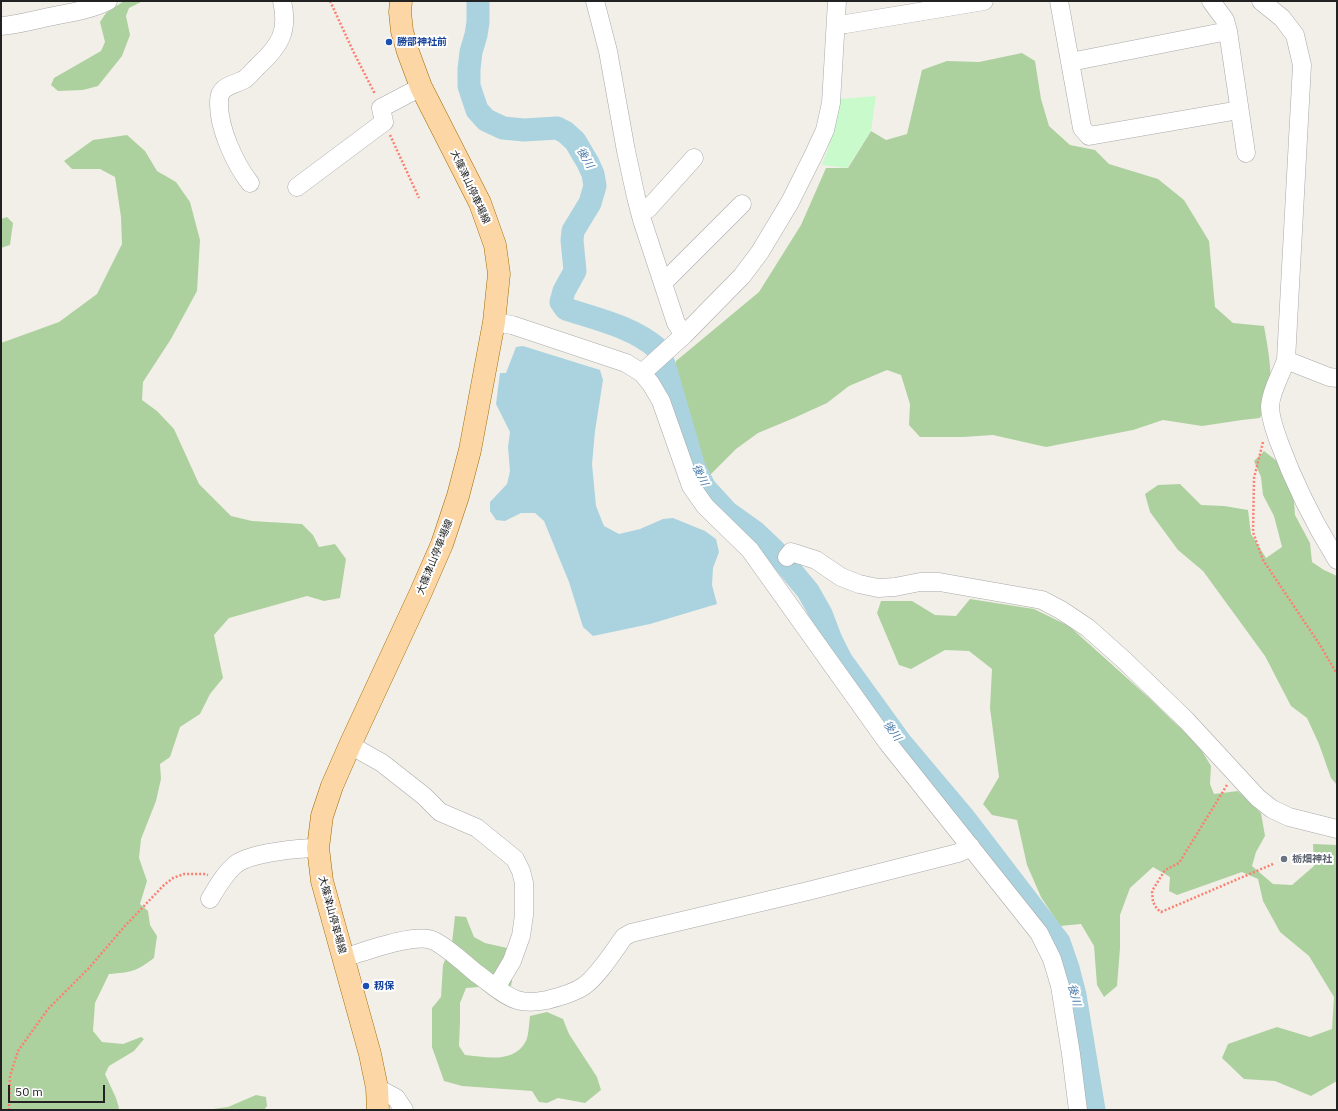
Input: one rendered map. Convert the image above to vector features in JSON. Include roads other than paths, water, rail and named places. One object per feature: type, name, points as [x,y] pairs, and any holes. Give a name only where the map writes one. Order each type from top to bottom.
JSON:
[{"type":"main road","name":"大篠津山停車場線","points":[[378,1110],[377,1088],[370,1054],[322,882],[318,848],[322,816],[332,786],[350,745],[442,544],[458,496],[470,450],[494,322],[499,274],[495,245],[480,203],[421,87],[408,52],[402,31],[400,12],[401,1]]},
{"type":"street","points":[[1,26],[21,24],[43,18],[83,11],[108,1]]},
{"type":"street","points":[[250,183],[242,173],[234,158],[222,124],[219,114],[219,95],[224,89],[245,78],[272,54],[279,43],[284,27],[282,1]]},
{"type":"street","points":[[595,1],[608,51],[626,151],[640,211],[676,323],[684,335]]},
{"type":"street","points":[[642,373],[684,335],[742,276],[760,252],[790,202],[825,130],[831,103],[837,1]]},
{"type":"street","points":[[836,23],[846,24],[984,1]]},
{"type":"street","points":[[1059,1],[1082,128],[1090,136],[1239,110]]},
{"type":"street","points":[[1211,1],[1225,20],[1228,31],[1246,153]]},
{"type":"street","points":[[1261,1],[1282,18],[1295,35],[1302,64],[1286,360],[1273,391],[1270,407],[1274,428],[1286,461],[1319,531],[1337,560]]},
{"type":"street","points":[[1070,62],[1228,31]]},
{"type":"street","points":[[297,187],[368,136],[382,115],[421,87]]},
{"type":"street","points":[[640,211],[648,209],[694,158]]},
{"type":"street","points":[[662,280],[668,278],[742,204]]},
{"type":"street","points":[[494,322],[512,325],[626,363],[642,373],[651,384],[661,401],[691,486],[705,506],[750,550],[887,742],[1039,933],[1052,959],[1061,993],[1078,1110]]},
{"type":"street","points":[[1286,360],[1329,377],[1337,378]]},
{"type":"street","points":[[787,557],[791,552],[800,554],[816,560],[841,577],[859,584],[878,588],[896,587],[920,582],[939,582],[1042,600],[1055,606],[1088,628],[1124,660],[1186,720],[1258,798],[1272,809],[1289,817],[1337,829]]},
{"type":"street","points":[[350,745],[382,763],[424,796],[440,812],[477,828],[514,859],[521,871],[524,882],[524,915],[521,936],[512,961],[496,988]]},
{"type":"street","points":[[343,958],[404,941],[421,939],[432,940],[496,988],[516,1000],[540,1002],[576,991],[584,986],[624,937],[630,933],[816,889],[958,853],[971,847]]},
{"type":"street","points":[[210,899],[223,879],[236,864],[263,854],[318,848]]},
{"type":"street","points":[[377,1088],[396,1098],[404,1110]]},
{"type":"water","points":[[523,346],[600,370],[603,380],[595,431],[592,464],[596,506],[604,526],[619,534],[640,529],[663,519],[673,518],[705,531],[716,539],[719,552],[713,568],[712,585],[717,604],[650,624],[593,636],[583,627],[569,582],[544,521],[535,513],[521,513],[505,521],[496,520],[490,511],[490,502],[507,484],[510,471],[508,447],[510,432],[496,404],[500,373],[506,373],[516,347]]},
{"type":"waterway","name":"後川","points":[[478,1],[478,22],[471,52],[469,69],[469,86],[477,110],[486,120],[503,128],[524,130],[557,128],[565,132],[575,141],[593,174],[595,186],[590,203],[573,231],[572,240],[575,271],[564,291],[561,302],[566,309],[626,329],[648,341],[658,349]]},
{"type":"waterway","name":"後川","points":[[664,364],[694,467],[705,488],[727,512],[755,532],[774,550],[808,591],[821,614],[841,660],[901,743],[965,819],[1059,942],[1075,995],[1094,1110]]},
{"type":"place","name":"勝部神社前","points":[[389,42]]},
{"type":"place","name":"栃畑神社","points":[[1284,859]]},
{"type":"place","name":"籾保","points":[[366,986]]}]
